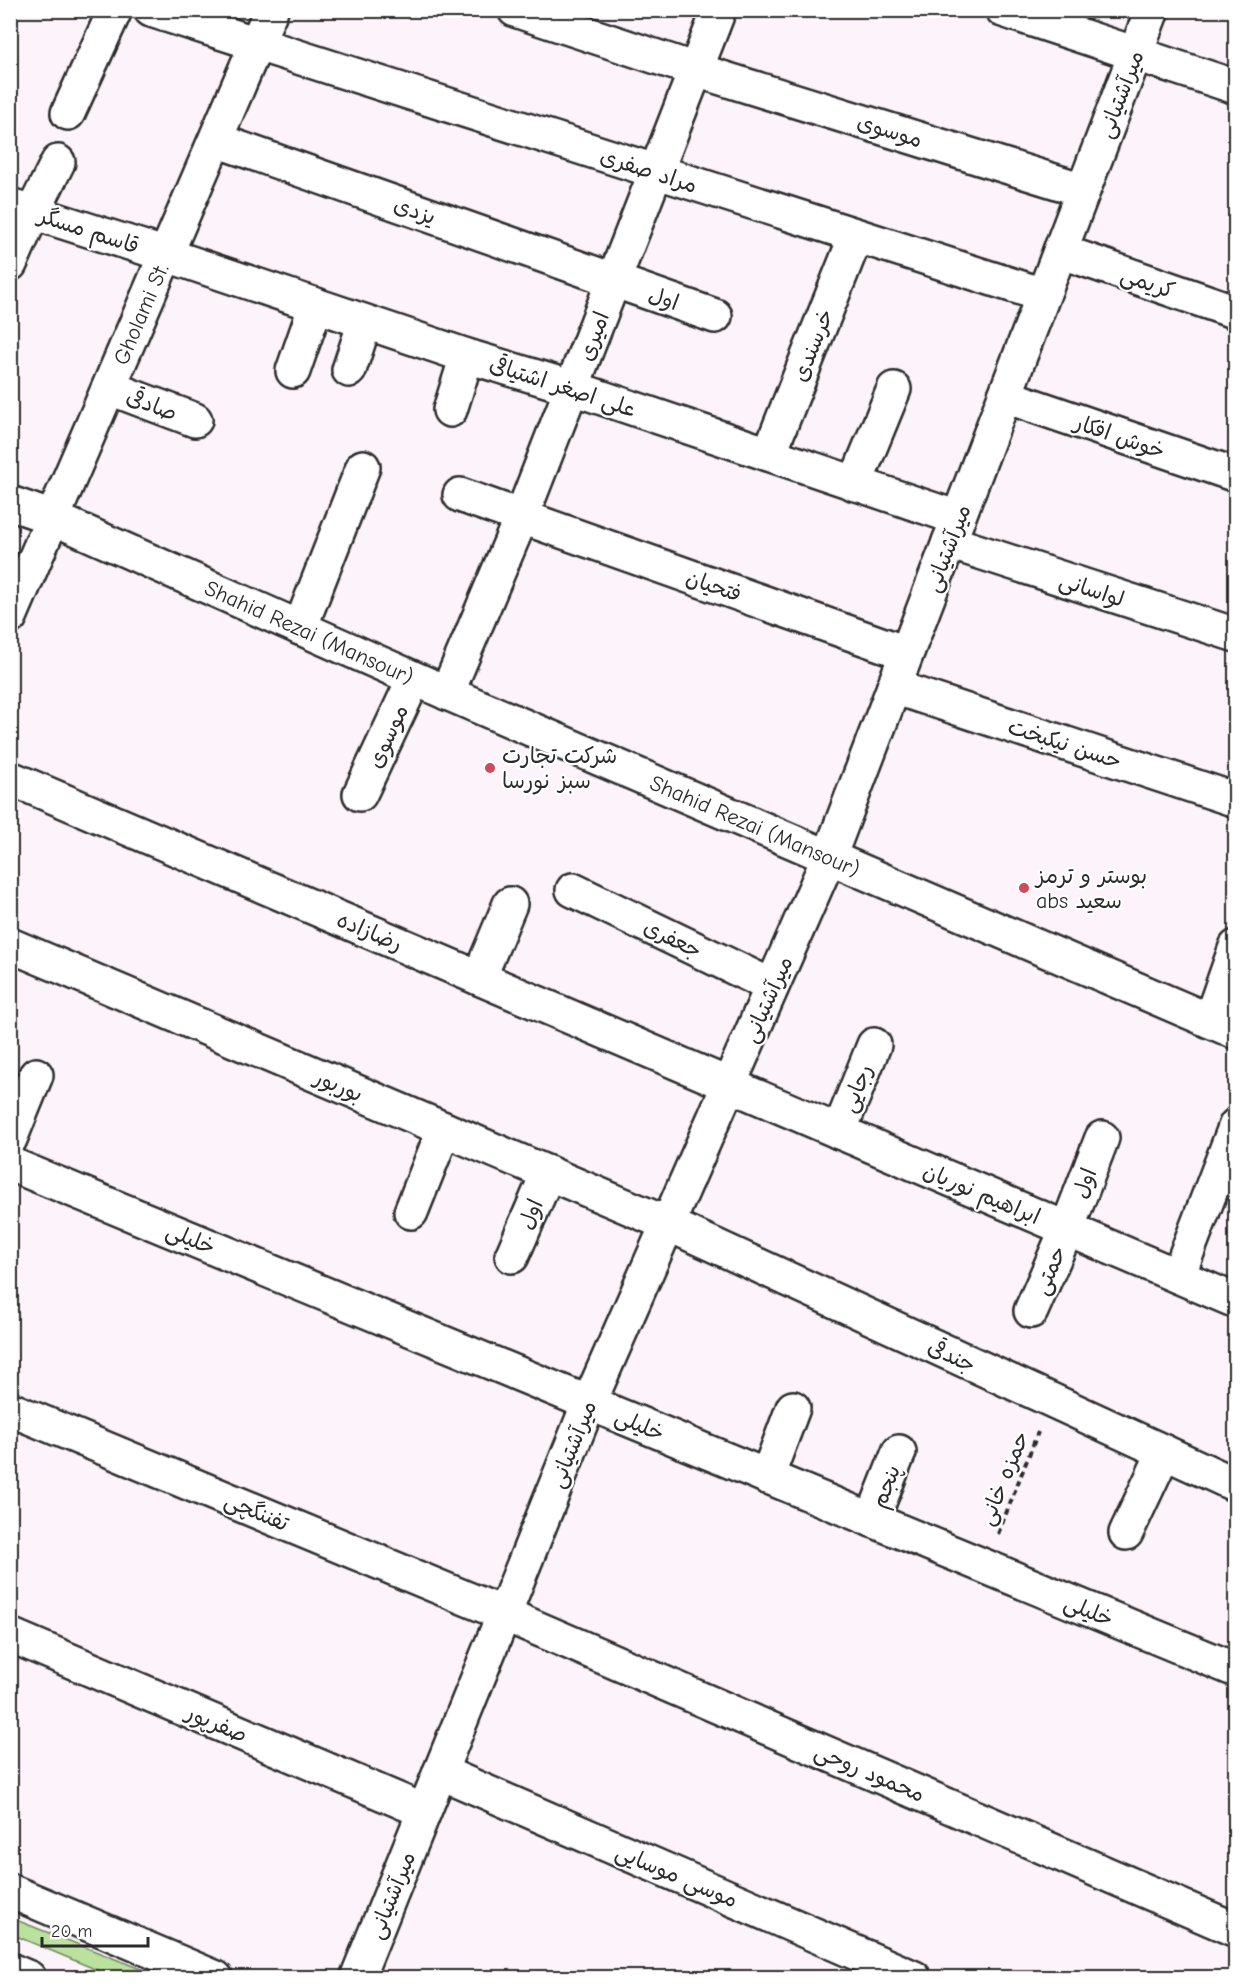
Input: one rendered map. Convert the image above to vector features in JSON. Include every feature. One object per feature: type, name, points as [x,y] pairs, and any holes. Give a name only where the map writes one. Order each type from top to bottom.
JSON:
[{"type":"street","points":[[68,112],[115,10]]},
{"type":"street","name":"مراد صفری","points":[[151,10],[1043,295]]},
{"type":"street","name":"Gholami St.","points":[[10,617],[271,10]]},
{"type":"street","name":"موسوی","points":[[516,10],[696,70],[1083,190]]},
{"type":"street","name":"امیری","points":[[447,693],[573,388],[719,10]]},
{"type":"street","points":[[1003,10],[1050,18],[1135,54],[1236,87]]},
{"type":"street","name":"میرآشتیانی","points":[[357,1977],[589,1403],[829,857],[1152,10]]},
{"type":"street","name":"یزدی","points":[[216,140],[614,280]]},
{"type":"street","points":[[10,264],[22,209],[58,162]]},
{"type":"street","name":"قاسم مسگر","points":[[22,209],[167,255]]},
{"type":"street","name":"خرسندی","points":[[769,454],[856,236]]},
{"type":"street","name":"کریمی","points":[[1060,251],[1236,312]]},
{"type":"street","name":"علی اصغر اشتیاقی","points":[[167,255],[466,356],[573,388],[855,484],[953,530]]},
{"type":"street","name":"اول","points":[[614,280],[715,316]]},
{"type":"street","points":[[293,371],[316,305]]},
{"type":"street","points":[[349,370],[365,322]]},
{"type":"street","points":[[450,410],[466,356]]},
{"type":"street","name":"صادقی","points":[[110,388],[195,420]]},
{"type":"street","points":[[855,484],[894,389]]},
{"type":"street","name":"خوش افکار","points":[[1005,396],[1236,475]]},
{"type":"street","points":[[300,628],[363,467]]},
{"type":"street","name":"فتحیان","points":[[460,495],[906,653]]},
{"type":"street","name":"Shahid Rezai (Mansour)","points":[[10,503],[53,518],[414,679],[1223,1027]]},
{"type":"street","name":"لواسانی","points":[[953,530],[1236,635]]},
{"type":"street","name":"موسوی","points":[[360,794],[414,679]]},
{"type":"street","name":"حسن نیکبخت","points":[[894,687],[1236,800]]},
{"type":"street","name":"رضازاده","points":[[10,778],[729,1085]]},
{"type":"street","name":"جعفری","points":[[573,890],[772,986]]},
{"type":"street","points":[[478,978],[510,904]]},
{"type":"street","name":"بوربور","points":[[10,945],[669,1224]]},
{"type":"street","points":[[1223,1027],[1236,947]]},
{"type":"street","name":"رجایی","points":[[838,1132],[874,1045]]},
{"type":"street","points":[[10,1139],[36,1075]]},
{"type":"street","name":"ابراهیم نوریان","points":[[729,1085],[1236,1301]]},
{"type":"street","points":[[1178,1276],[1236,1125]]},
{"type":"street","points":[[411,1212],[444,1129]]},
{"type":"street","name":"اول","points":[[1067,1229],[1102,1138]]},
{"type":"street","name":"خلیلی","points":[[10,1164],[1236,1670]]},
{"type":"street","name":"اول","points":[[512,1256],[548,1173]]},
{"type":"street","name":"جندقی","points":[[669,1224],[1236,1485]]},
{"type":"street","name":"حمتی","points":[[1032,1311],[1067,1229]]},
{"type":"street","points":[[767,1477],[793,1408]]},
{"type":"street","name":"تفننگچی","points":[[10,1409],[504,1614]]},
{"type":"street","name":"پنجم","points":[[872,1520],[899,1452]]},
{"type":"street","points":[[1126,1533],[1164,1452]]},
{"type":"street","name":"محمود روحی","points":[[504,1614],[1236,1929]]},
{"type":"street","name":"صفرپور","points":[[10,1635],[424,1811]]},
{"type":"street","name":"موسی موسایی","points":[[440,1772],[914,1977]]},
{"type":"street","points":[[10,1891],[216,1977]]},
{"type":"street","points":[[10,1970],[29,1977]]},
{"type":"path","name":"حمزه خانی","points":[[985,1567],[1051,1401]]},
{"type":"green space","points":[[11,1918],[161,1977],[114,1977],[11,1934]]},
{"type":"place","name":"شرکت تجارت سبز نورسا","points":[[490,768]]},
{"type":"place","name":"بوستر و ترمز abs سعید","points":[[1024,888]]}]
